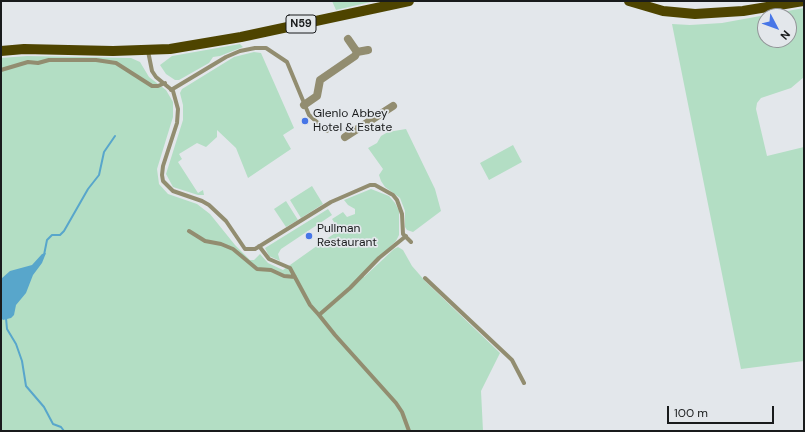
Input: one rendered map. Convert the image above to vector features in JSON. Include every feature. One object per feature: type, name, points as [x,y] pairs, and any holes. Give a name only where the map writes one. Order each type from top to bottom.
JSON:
[{"type":"main road","name":"N59","points":[[1,51],[24,49],[148,50],[206,44],[409,1]]},
{"type":"main road","points":[[629,1],[672,12],[706,14],[749,10],[803,1]]},
{"type":"street","points":[[348,39],[357,52]]},
{"type":"street","points":[[304,106],[317,96],[320,80],[354,56],[357,52],[368,50]]},
{"type":"street","points":[[345,137],[393,106]]},
{"type":"lane","points":[[172,90],[226,57],[240,51],[255,48],[266,48],[282,58],[290,66],[304,106],[315,122],[326,131]]},
{"type":"lane","points":[[148,50],[152,71],[156,77],[166,83],[177,99],[178,116],[163,166],[163,181],[173,191],[202,200],[209,205],[226,221],[245,249],[255,249],[331,202],[370,185],[378,186],[397,200],[402,214],[403,234],[411,242]]},
{"type":"lane","points":[[1,70],[28,62],[38,63],[49,60],[96,60],[116,63],[152,86],[158,86],[166,83]]},
{"type":"lane","points":[[189,232],[205,241],[221,244],[234,249],[257,269],[271,270],[284,276],[294,277]]},
{"type":"lane","points":[[319,315],[350,288],[379,258],[406,236]]},
{"type":"lane","points":[[259,246],[269,259],[290,268],[310,305],[396,403],[402,412],[409,431]]},
{"type":"lane","points":[[425,278],[512,360],[524,383]]},
{"type":"green space","points":[[332,1],[375,1],[336,10]]},
{"type":"green space","points":[[804,8],[804,77],[791,88],[761,98],[757,103],[756,109],[767,156],[804,147],[804,361],[741,369],[672,24],[690,25],[722,23],[757,17],[757,48],[797,48],[797,9]]},
{"type":"green space","points":[[240,44],[243,47],[220,56],[213,57],[209,63],[179,80],[175,80],[166,74],[160,65],[172,56]]},
{"type":"green space","points":[[254,52],[261,53],[294,128],[283,135],[291,149],[248,178],[236,148],[217,130],[217,137],[206,147],[197,143],[179,154],[182,159],[178,162],[198,193],[203,190],[204,195],[198,195],[173,187],[166,174],[183,120],[183,105],[180,93],[182,89],[234,57]]},
{"type":"green space","points":[[27,56],[131,58],[140,62],[149,77],[166,90],[173,102],[173,117],[157,169],[159,184],[168,194],[197,204],[210,214],[235,245],[250,260],[254,260],[260,254],[268,263],[283,270],[335,233],[330,225],[334,222],[332,219],[343,212],[347,217],[355,214],[355,209],[348,205],[344,200],[371,189],[389,196],[399,211],[399,235],[396,241],[362,274],[364,277],[398,247],[403,250],[412,266],[426,282],[500,353],[481,391],[483,431],[1,431],[1,58]]},
{"type":"green space","points":[[406,129],[435,189],[441,211],[413,232],[407,230],[405,227],[405,211],[400,198],[385,187],[381,181],[379,175],[383,169],[368,148],[377,143],[381,136],[388,132]]},
{"type":"green space","points":[[513,145],[522,162],[489,180],[480,163]]},
{"type":"green space","points":[[312,186],[323,204],[301,218],[290,200]]},
{"type":"green space","points":[[286,201],[298,220],[286,227],[274,209]]},
{"type":"green space","points":[[328,209],[332,215],[281,249],[278,254],[280,261],[269,256],[265,248]]},
{"type":"water","points":[[46,253],[42,263],[33,275],[26,293],[16,305],[14,315],[11,318],[3,320],[1,318],[1,279],[10,271],[32,265],[42,254]]},
{"type":"waterway","points":[[44,255],[47,240],[52,235],[60,235],[64,231],[88,189],[99,175],[104,152],[115,136]]},
{"type":"waterway","points":[[6,318],[7,329],[16,344],[22,361],[26,386],[44,407],[53,424],[61,427],[64,431]]},
{"type":"place","name":"Glenlo Abbey Hotel & Estate","points":[[305,121]]},
{"type":"place","name":"Pullman Restaurant","points":[[309,236]]}]
